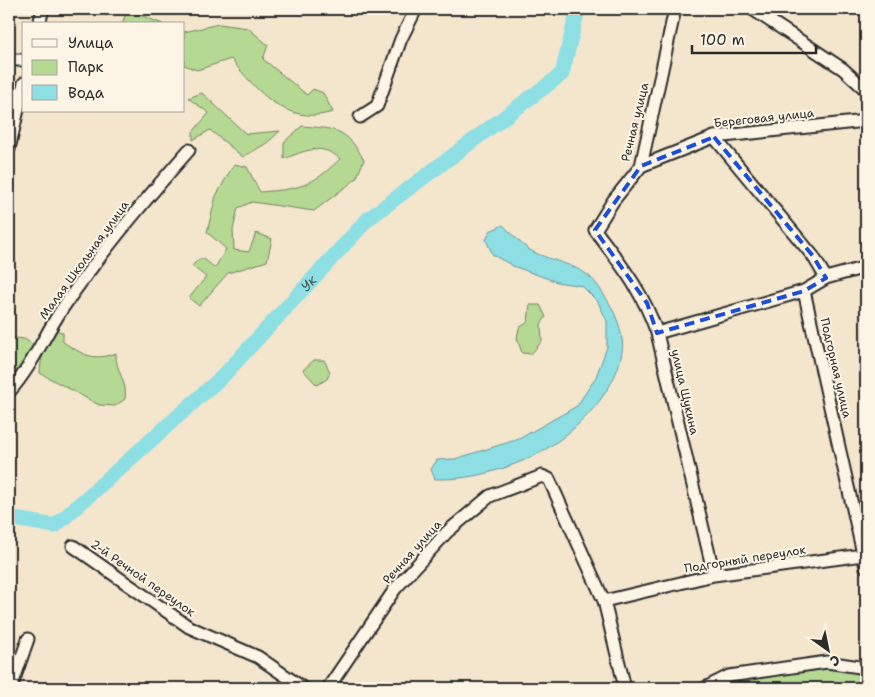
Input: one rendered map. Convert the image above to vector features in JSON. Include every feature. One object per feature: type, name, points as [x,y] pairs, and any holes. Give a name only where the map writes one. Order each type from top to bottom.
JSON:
[{"type":"street","points":[[39,22],[42,9]]},
{"type":"street","points":[[360,117],[377,106],[401,39],[416,9]]},
{"type":"street","name":"Речная улица","points":[[595,230],[613,201],[641,166],[675,9]]},
{"type":"street","points":[[752,9],[843,69],[866,90]]},
{"type":"street","points":[[9,60],[22,60]]},
{"type":"street","points":[[9,149],[22,92]]},
{"type":"street","name":"Береговая улица","points":[[641,166],[714,137],[866,121]]},
{"type":"street","points":[[714,137],[814,256],[826,278]]},
{"type":"street","name":"Малая Школьная улица","points":[[9,392],[22,376],[68,301],[138,209],[189,150]]},
{"type":"street","name":"улица Щукина","points":[[595,230],[629,274],[642,296],[657,333],[714,575]]},
{"type":"street","points":[[657,333],[804,291],[826,278],[866,268]]},
{"type":"street","name":"Подгорная улица","points":[[804,291],[866,567]]},
{"type":"street","name":"Речная улица","points":[[328,688],[395,590],[448,532],[490,496],[537,477],[542,476],[549,479],[578,540],[604,602]]},
{"type":"street","name":"2-й Речной переулок","points":[[73,546],[189,627],[258,657],[303,688]]},
{"type":"street","name":"Подгорный переулок","points":[[604,602],[714,575],[863,555]]},
{"type":"street","points":[[604,602],[625,688]]},
{"type":"street","points":[[10,688],[28,639]]},
{"type":"street","points":[[705,688],[729,676],[827,662],[866,668]]},
{"type":"highlighted area","points":[[714,137],[813,256],[826,278],[804,291],[657,333],[647,303],[595,230],[641,166]]},
{"type":"green space","points":[[127,10],[158,22],[123,22]]},
{"type":"green space","points":[[219,24],[248,28],[268,45],[263,59],[307,95],[313,89],[323,93],[333,112],[316,115],[301,114],[287,110],[263,94],[231,59],[197,70],[185,65],[185,32]]},
{"type":"green space","points":[[202,93],[246,134],[280,131],[267,143],[243,157],[210,130],[193,140],[193,132],[209,113],[188,98]]},
{"type":"green space","points":[[302,126],[324,128],[339,132],[352,142],[364,160],[356,179],[314,211],[252,202],[238,208],[233,230],[234,250],[249,252],[256,233],[272,239],[267,261],[228,273],[199,306],[189,298],[206,277],[192,266],[199,259],[204,259],[215,268],[226,249],[207,232],[216,196],[234,164],[247,167],[260,192],[285,190],[304,185],[321,176],[340,159],[320,149],[306,151],[284,159],[284,142]]},
{"type":"green space","points":[[530,305],[540,305],[546,317],[541,324],[542,341],[531,354],[522,353],[517,338],[519,328],[528,322]]},
{"type":"green space","points":[[57,330],[63,333],[63,342],[82,353],[100,357],[116,353],[117,365],[125,387],[125,399],[115,406],[99,405],[40,373],[43,353]]},
{"type":"green space","points":[[9,337],[24,339],[35,345],[15,374],[9,369]]},
{"type":"green space","points":[[314,360],[324,360],[330,372],[327,379],[317,385],[303,370]]},
{"type":"green space","points":[[827,669],[866,672],[866,688],[716,688],[741,679]]},
{"type":"water","points":[[503,225],[528,249],[584,272],[597,284],[613,310],[621,331],[623,346],[618,369],[600,401],[587,416],[573,429],[542,451],[516,464],[493,471],[470,477],[435,479],[431,469],[437,460],[455,459],[519,439],[577,406],[596,377],[607,347],[607,321],[598,302],[582,286],[557,282],[513,266],[493,255],[486,240],[490,231]]},
{"type":"waterway","name":"Ук","points":[[9,518],[55,526],[223,376],[368,219],[562,74],[578,9]]}]
